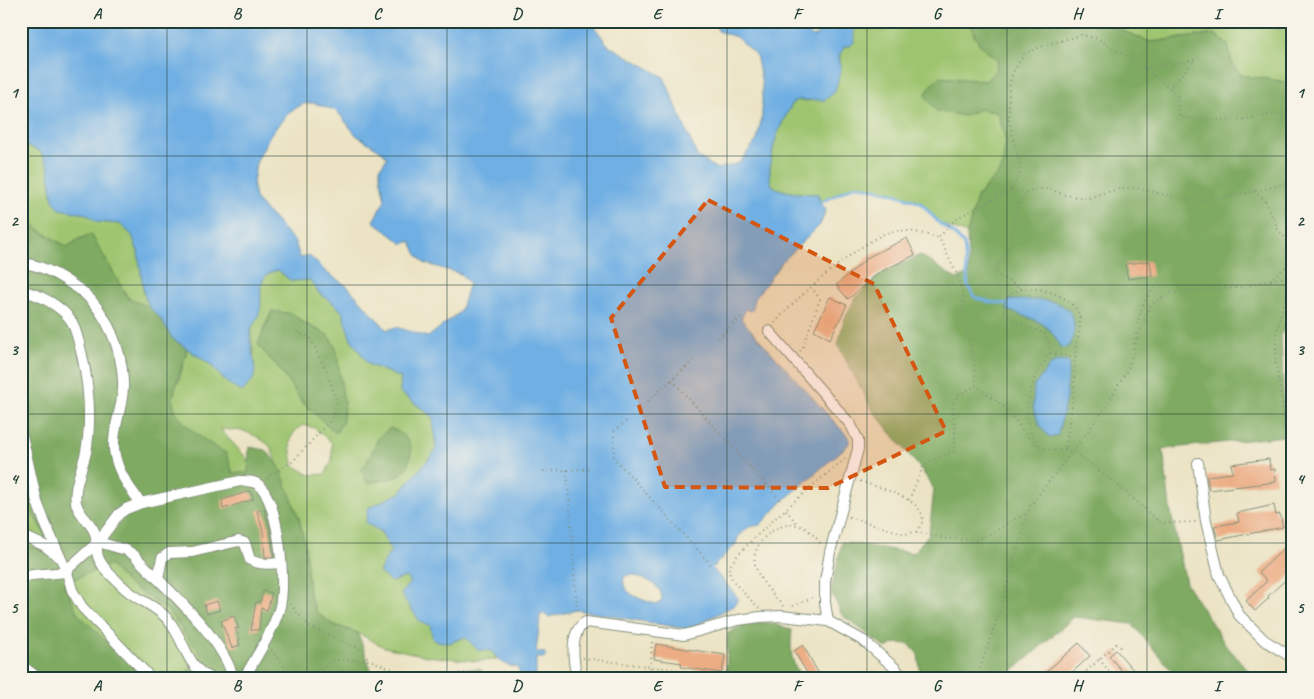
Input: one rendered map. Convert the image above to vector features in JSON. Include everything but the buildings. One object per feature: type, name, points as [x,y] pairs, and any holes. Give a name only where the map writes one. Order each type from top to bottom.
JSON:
[{"type":"street","points":[[21,263],[43,268],[56,274],[83,292],[102,314],[120,359],[123,381],[123,398],[114,447],[117,466],[128,486],[141,503]]},
{"type":"street","points":[[21,291],[40,297],[63,310],[72,322],[78,340],[88,382],[89,406],[86,453],[78,484],[76,501],[78,508],[90,524],[98,542],[96,553],[102,564],[114,578],[132,594],[161,612],[171,623],[196,670],[210,678]]},
{"type":"street","points":[[769,331],[851,425],[858,440],[857,454],[830,552],[825,593],[828,621]]},
{"type":"street","points":[[21,430],[38,502],[45,523],[67,572],[72,590],[82,607],[146,673],[148,678]]},
{"type":"street","points":[[1198,463],[1206,521],[1219,575],[1239,615],[1264,640],[1293,658]]},
{"type":"street","points":[[67,572],[70,567],[98,542],[112,522],[126,509],[141,503],[203,491],[240,481],[249,481],[261,487],[273,509],[282,563],[280,608],[265,642],[244,678]]},
{"type":"street","points":[[104,532],[113,546]]},
{"type":"street","points":[[21,535],[45,546],[60,558]]},
{"type":"street","points":[[158,579],[162,558],[169,552],[192,552],[239,541],[245,543],[250,560],[255,563],[282,563]]},
{"type":"street","points":[[98,542],[134,555],[158,579],[196,618],[222,650],[233,678]]},
{"type":"street","points":[[21,578],[67,572]]},
{"type":"street","points":[[577,678],[574,657],[575,638],[581,625],[586,622],[684,635],[738,620],[782,616],[828,621],[839,626],[864,642],[895,668],[903,678]]},
{"type":"street","points":[[21,665],[38,678]]},
{"type":"path","points":[[1012,190],[1021,171],[1009,121],[1009,86],[1013,72],[1024,54],[1043,46],[1081,35],[1097,38],[1144,68],[1169,88],[1177,96],[1180,117],[1248,119],[1279,113],[1293,114]]},
{"type":"path","points":[[1144,68],[1195,60],[1169,88]]},
{"type":"path","points":[[939,238],[961,216],[1012,190],[1026,192],[1038,189],[1051,189],[1064,195],[1087,198],[1119,189],[1137,188],[1187,200],[1204,200],[1234,196],[1290,183],[1293,180]]},
{"type":"path","points":[[1254,191],[1264,199],[1278,229],[1293,248]]},
{"type":"path","points":[[1022,289],[998,275],[995,268],[1008,250],[1019,201],[1026,192]]},
{"type":"path","points":[[769,331],[780,317],[861,246],[888,232],[900,230],[939,238]]},
{"type":"path","points":[[939,238],[960,281],[963,314],[974,361],[976,386],[1006,409],[1034,444],[1047,450],[1057,451],[1065,449]]},
{"type":"path","points":[[1270,280],[1293,261]]},
{"type":"path","points":[[977,678],[1002,603],[1030,506],[1105,409],[1128,368],[1151,304],[1171,293],[1188,290],[1244,287],[1292,275],[1276,334],[1276,364],[1293,465]]},
{"type":"path","points":[[1132,356],[1139,315],[1145,300],[1156,286]]},
{"type":"path","points":[[793,358],[802,348],[820,299],[812,288]]},
{"type":"path","points":[[1039,445],[1031,435],[1028,400],[1034,379],[1050,353],[1049,342],[1045,334],[1002,312],[1005,300],[1013,292],[1022,289],[1042,289],[1059,295],[1071,303],[1079,314],[1080,330],[1076,347],[1073,398],[1065,449]]},
{"type":"path","points":[[718,338],[741,317]]},
{"type":"path","points":[[261,487],[271,474],[292,462],[332,419],[337,403],[326,372],[310,338],[295,331]]},
{"type":"path","points":[[1050,353],[1076,357]]},
{"type":"path","points":[[648,401],[695,359]]},
{"type":"path","points":[[672,380],[782,502]]},
{"type":"path","points":[[909,500],[923,467],[936,458],[955,451],[953,404],[958,395],[976,386]]},
{"type":"path","points":[[626,421],[614,432],[614,458],[713,567]]},
{"type":"path","points":[[1065,449],[1083,458],[1124,490],[1161,523],[1206,521]]},
{"type":"path","points":[[763,612],[732,580],[729,571],[730,567],[752,540],[839,463],[853,453],[857,454]]},
{"type":"path","points":[[543,471],[593,469]]},
{"type":"path","points":[[567,470],[578,610]]},
{"type":"path","points":[[850,478],[884,489],[914,503],[922,514],[922,522],[916,532]]},
{"type":"path","points":[[786,510],[798,525],[809,532],[830,552]]},
{"type":"path","points":[[839,515],[905,534],[916,532],[948,539],[976,540],[1028,513]]},
{"type":"path","points":[[798,525],[779,528],[764,538],[754,554],[756,570],[786,610],[825,593]]},
{"type":"path","points":[[281,592],[310,627],[360,649],[370,660]]},
{"type":"path","points":[[650,678],[653,631]]},
{"type":"path","points":[[265,642],[292,676],[300,678]]},
{"type":"path","points":[[1079,678],[1116,644],[1122,648]]},
{"type":"path","points":[[574,657],[678,670]]},
{"type":"path","points":[[1099,659],[1115,678]]},
{"type":"path","points":[[308,678],[336,660],[370,660],[421,678],[463,673],[477,678]]},
{"type":"highlighted area","points":[[708,200],[874,284],[946,431],[828,488],[665,487],[611,318]]},
{"type":"green space","points":[[871,21],[972,21],[972,28],[976,39],[983,48],[997,59],[996,70],[986,81],[940,77],[964,116],[980,109],[998,113],[1006,141],[1002,169],[977,197],[967,234],[939,223],[921,203],[893,193],[856,185],[820,203],[818,194],[794,193],[782,190],[773,186],[771,182],[770,167],[775,142],[793,102],[799,100],[810,101],[841,65],[841,50],[854,42],[853,29],[864,27]]},
{"type":"green space","points":[[972,21],[1019,21],[1028,24],[1099,21],[1150,42],[1215,34],[1228,45],[1232,64],[1241,75],[1293,83],[1293,319],[1281,334],[1285,436],[1163,449],[1170,508],[1186,583],[1225,644],[1255,678],[1178,678],[1132,624],[1074,617],[1005,678],[921,678],[918,654],[909,644],[896,643],[886,648],[842,615],[831,592],[842,542],[913,553],[929,534],[934,489],[921,469],[873,411],[838,345],[844,320],[856,297],[880,275],[920,255],[956,279],[969,274],[967,234],[977,197],[1002,169],[1006,140],[998,113],[980,109],[964,116],[936,111],[925,95],[939,77],[986,81],[996,70],[997,59],[979,43],[972,27]],"holes":[[[1009,300],[1027,301],[1071,344],[1060,347],[1056,338],[1045,326],[1007,310]]]},
{"type":"green space","points":[[1099,21],[1258,21],[1259,25],[1265,21],[1280,30],[1279,21],[1293,21],[1293,83],[1241,75],[1232,64],[1228,45],[1215,34],[1150,42]]},
{"type":"green space","points":[[21,144],[40,151],[48,165],[53,200],[60,209],[87,214],[97,222],[120,224],[132,235],[138,251],[144,293],[149,307],[128,298],[91,235],[79,239],[67,247],[38,229],[21,212]]},
{"type":"green space","points":[[21,212],[38,229],[67,247],[91,234],[128,298],[149,307],[161,319],[172,338],[186,348],[186,355],[173,400],[175,408],[185,424],[226,453],[233,473],[248,473],[249,447],[266,450],[279,466],[299,518],[305,544],[309,594],[316,612],[332,624],[358,633],[374,678],[21,678],[21,547],[48,548],[44,533],[21,494]],"holes":[[[109,565],[129,585],[166,609],[201,655],[187,673],[139,673],[78,614],[64,583]]]},
{"type":"green space","points":[[21,251],[178,383],[186,355],[186,348],[211,365],[226,382],[254,354],[251,331],[259,313],[261,287],[265,276],[278,270],[291,281],[310,279],[319,293],[336,305],[343,313],[350,337],[368,364],[401,378],[400,392],[433,417],[437,449],[400,493],[368,508],[366,523],[381,532],[410,582],[430,625],[449,643],[465,637],[478,650],[492,651],[497,660],[477,661],[427,656],[384,647],[358,633],[332,624],[316,612],[309,594],[299,518],[270,446],[258,437],[244,431],[220,429],[259,472],[252,678],[21,678]],"holes":[[[272,311],[293,314],[302,322],[318,330],[337,432],[304,404],[277,366],[258,345]],[[303,425],[315,428],[332,443],[332,461],[325,474],[310,475],[293,465],[291,438],[297,429]]]},
{"type":"green space","points":[[272,311],[293,314],[302,322],[328,335],[336,348],[344,403],[343,421],[336,433],[304,404],[277,366],[258,345]]},
{"type":"green space","points":[[390,428],[405,437],[410,446],[411,451],[407,466],[398,476],[367,483],[361,470],[366,464],[379,437]]},
{"type":"green space","points":[[760,622],[792,630],[792,655],[795,666],[802,678],[726,678],[728,633],[735,629]]},
{"type":"green space","points":[[424,669],[480,669],[490,678],[397,678],[401,675]]},
{"type":"water","points":[[21,21],[590,21],[608,45],[664,77],[697,156],[717,169],[739,163],[757,140],[762,116],[762,84],[756,55],[736,37],[718,31],[715,21],[797,21],[799,29],[814,37],[825,27],[828,21],[871,21],[864,27],[854,29],[854,42],[850,46],[845,46],[839,56],[841,72],[834,93],[824,100],[799,100],[793,102],[779,130],[770,167],[773,186],[788,192],[818,194],[820,203],[826,210],[820,225],[782,262],[753,301],[753,309],[751,311],[746,309],[741,319],[850,439],[848,445],[782,502],[760,525],[749,527],[738,537],[736,544],[712,568],[739,599],[733,606],[687,629],[577,610],[548,617],[543,613],[539,618],[536,652],[545,653],[545,658],[536,658],[536,678],[522,678],[517,667],[509,666],[502,662],[492,651],[478,650],[465,637],[449,643],[433,640],[430,625],[421,623],[401,594],[410,582],[406,577],[391,582],[379,572],[391,550],[381,532],[366,523],[368,508],[400,493],[436,450],[433,417],[400,392],[401,378],[368,364],[350,337],[343,313],[336,305],[319,293],[310,280],[291,281],[278,270],[265,277],[261,288],[259,314],[250,332],[255,366],[254,377],[242,392],[226,382],[211,365],[172,338],[161,319],[149,307],[144,294],[138,251],[132,235],[120,224],[97,222],[87,214],[60,209],[53,200],[48,165],[40,151],[21,144]],"holes":[[[314,103],[337,111],[356,135],[383,152],[387,158],[380,168],[385,200],[373,221],[403,244],[411,241],[416,253],[424,263],[461,274],[469,283],[460,312],[428,337],[396,327],[387,330],[347,286],[327,273],[309,255],[300,258],[295,242],[255,199],[253,184],[256,163],[270,135],[289,112],[303,104]],[[630,574],[647,580],[656,586],[662,601],[657,604],[652,603],[640,599],[629,592],[624,583],[624,577]]]},
{"type":"water","points":[[1009,300],[1048,301],[1058,303],[1066,308],[1071,314],[1074,324],[1071,344],[1066,348],[1060,347],[1051,331],[1045,326],[1007,310]]},
{"type":"water","points":[[1059,361],[1068,362],[1069,365],[1066,398],[1058,435],[1050,438],[1040,426],[1033,408],[1034,386],[1050,365]]},
{"type":"waterway","points":[[820,203],[856,185],[893,193],[921,203],[939,223],[964,244],[968,287],[976,298],[1008,304]]}]
